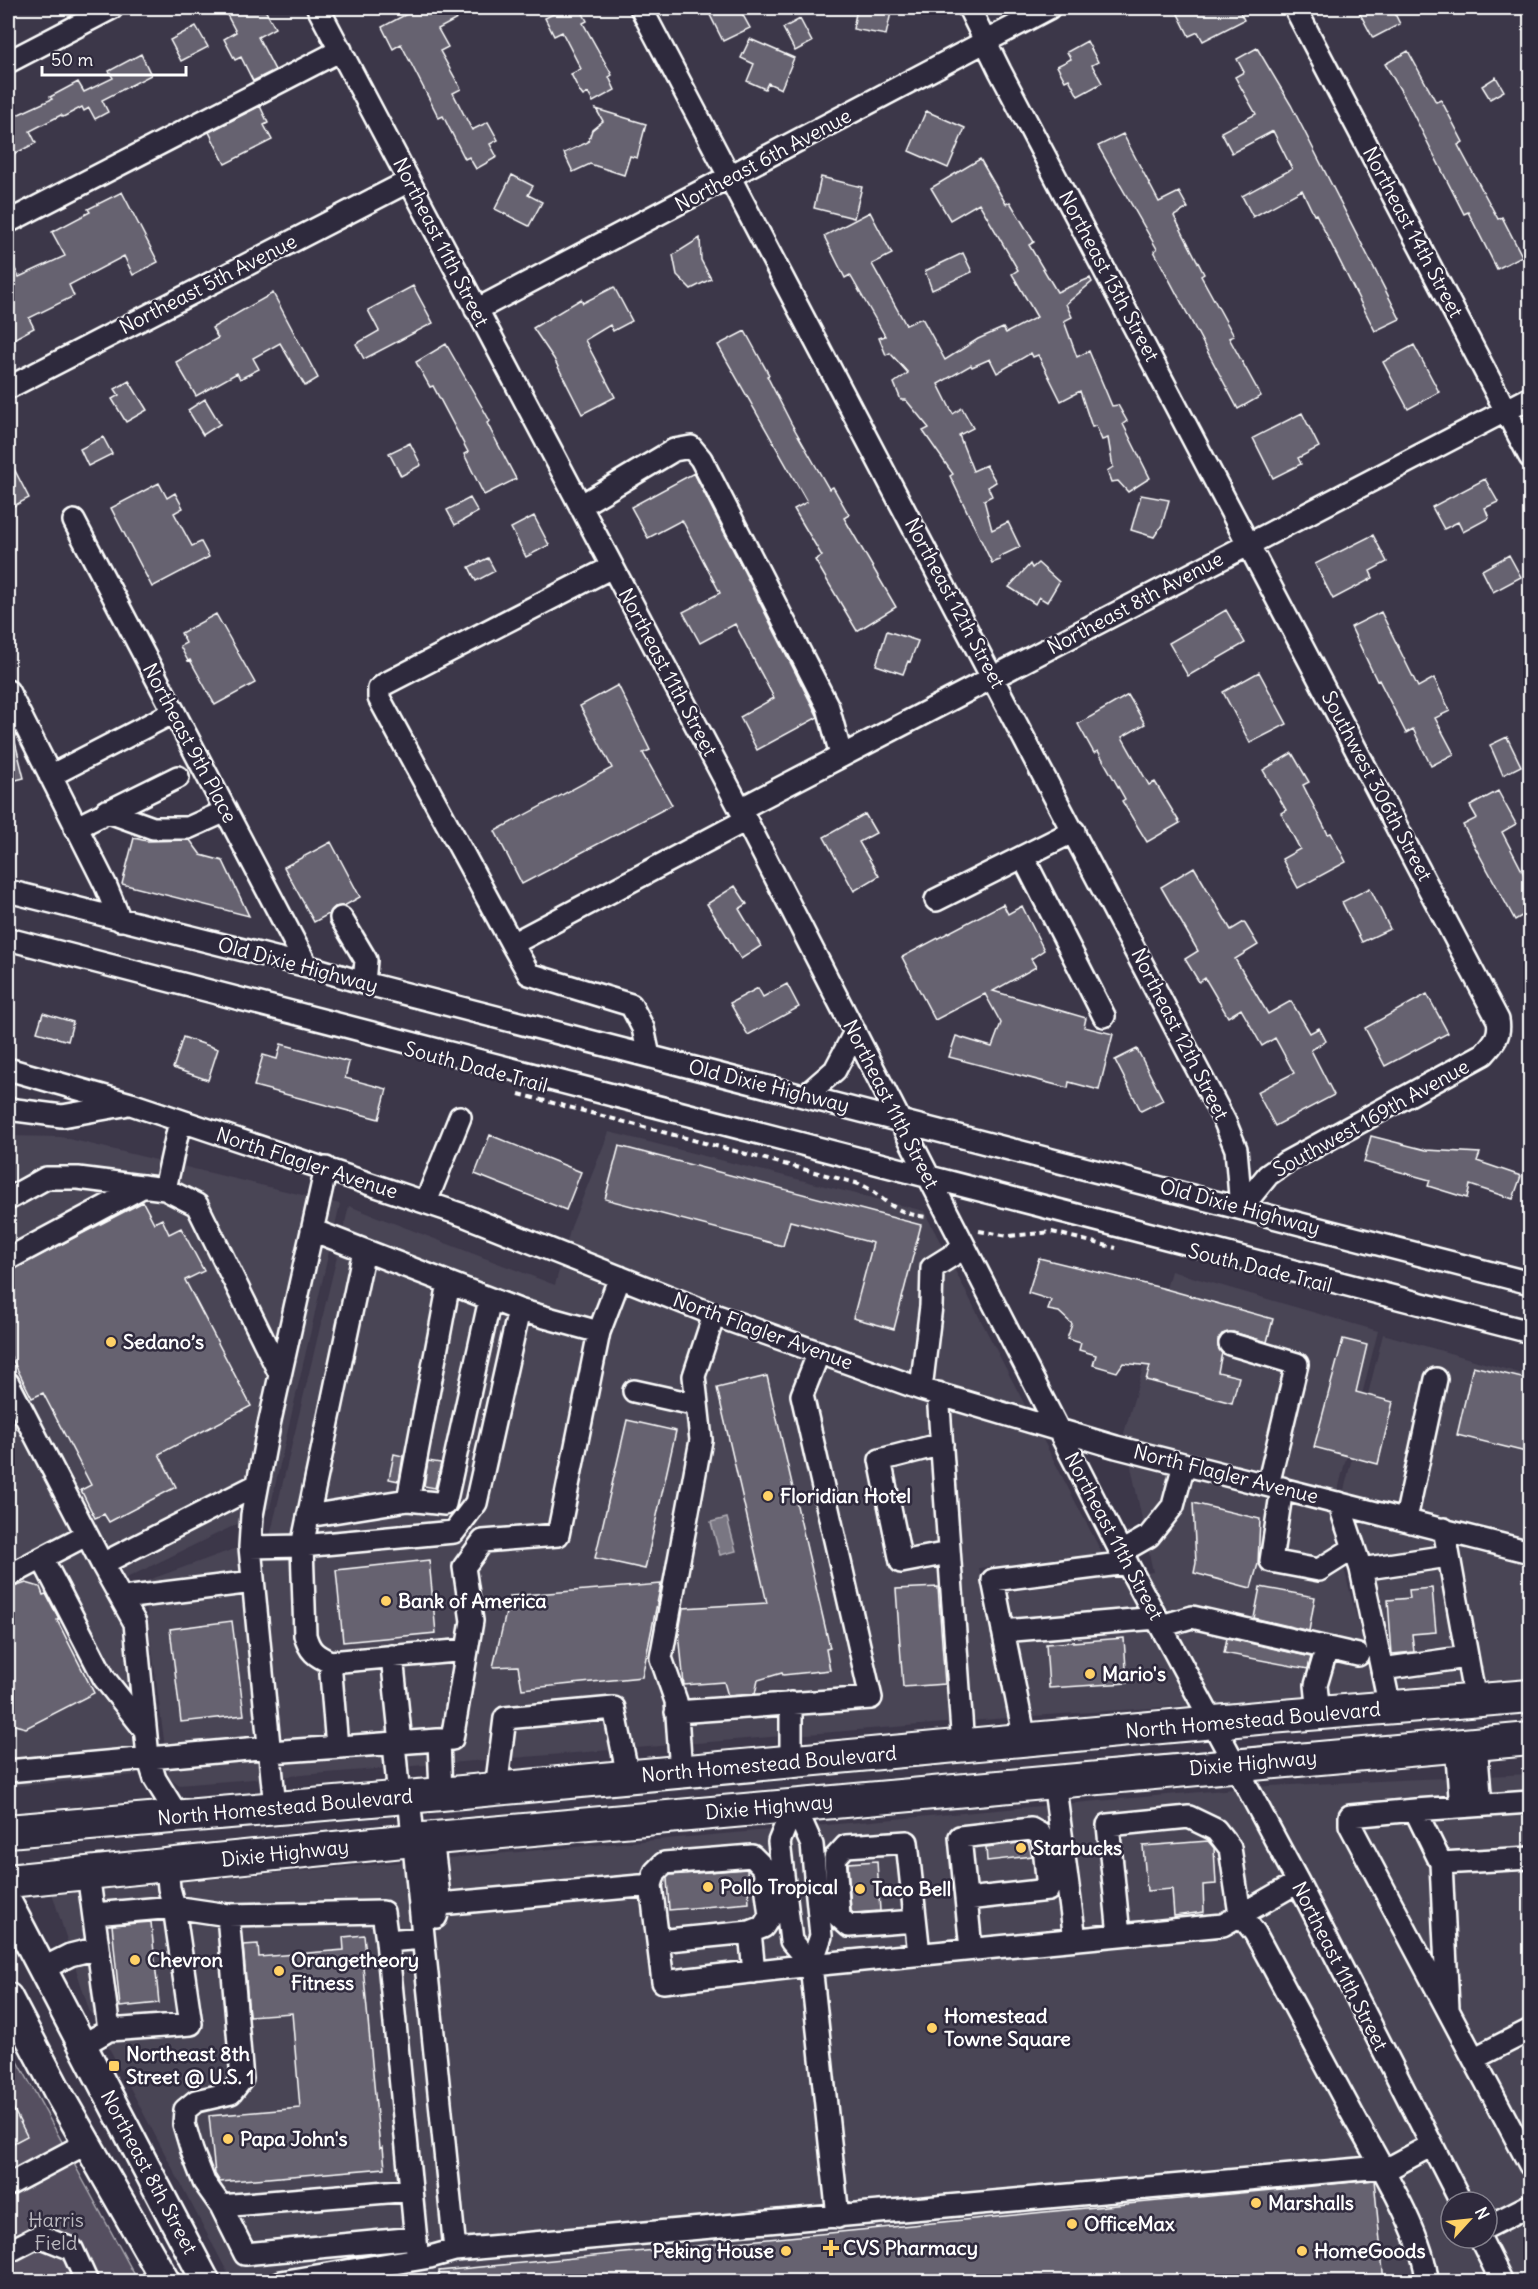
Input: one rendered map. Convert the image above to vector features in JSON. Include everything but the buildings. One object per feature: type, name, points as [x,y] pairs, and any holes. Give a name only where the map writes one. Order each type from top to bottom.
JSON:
[{"type":"highway","name":"North Homestead Boulevard","points":[[8,1831],[1530,1696]]},
{"type":"highway","name":"Dixie Highway","points":[[8,1881],[422,1839],[1530,1739]]},
{"type":"highway","points":[[791,1761],[794,1805]]},
{"type":"main road","name":"Northeast 8th Street","points":[[8,1903],[207,2282]]},
{"type":"main road","name":"Northeast 8th Street","points":[[8,1996],[87,2143],[166,2282]]},
{"type":"main road","points":[[87,2143],[124,2124]]},
{"type":"street","points":[[8,62],[112,8]]},
{"type":"street","name":"Northeast 11th Street","points":[[318,8],[743,814],[1124,1558],[1298,1882],[1455,2190]]},
{"type":"street","name":"Northeast 12th Street","points":[[641,8],[1232,1136],[1236,1149],[1241,1208]]},
{"type":"street","name":"Northeast 13th Street","points":[[969,8],[1250,544]]},
{"type":"street","name":"Northeast 6th Avenue","points":[[476,310],[1049,8]]},
{"type":"street","name":"Northeast 14th Street","points":[[1295,8],[1530,457]]},
{"type":"street","points":[[8,222],[341,50]]},
{"type":"street","name":"Northeast 5th Avenue","points":[[8,388],[409,181]]},
{"type":"street","name":"Northeast 8th Avenue","points":[[512,944],[743,814],[841,754],[993,678],[1530,398]]},
{"type":"street","points":[[580,506],[674,450],[692,447],[701,459],[828,706],[841,754]]},
{"type":"street","name":"Northeast 9th Place","points":[[74,521],[307,966]]},
{"type":"street","name":"Southwest 306th Street","points":[[1250,544],[1494,1009],[1500,1029]]},
{"type":"street","points":[[612,567],[385,684],[380,689],[379,698],[529,974],[632,1005],[643,1028],[649,1056]]},
{"type":"street","points":[[8,691],[105,884],[120,920]]},
{"type":"street","points":[[50,776],[174,712]]},
{"type":"street","points":[[75,828],[177,777]]},
{"type":"street","points":[[106,811],[153,828],[188,828],[226,811]]},
{"type":"street","points":[[936,900],[1074,831]]},
{"type":"street","points":[[1023,857],[1104,1016]]},
{"type":"street","name":"Old Dixie Highway","points":[[8,891],[307,966],[364,983],[1530,1283]]},
{"type":"street","points":[[341,918],[366,960],[364,983]]},
{"type":"street","points":[[8,939],[1530,1332]]},
{"type":"street","name":"Southwest 169th Avenue","points":[[1241,1208],[1268,1175],[1285,1163],[1469,1064],[1484,1054],[1495,1042],[1500,1029]]},
{"type":"street","points":[[805,1096],[835,1070],[855,1032]]},
{"type":"street","name":"North Flagler Avenue","points":[[8,1069],[131,1104],[426,1202],[714,1315],[930,1391],[1060,1431],[1530,1552]]},
{"type":"street","points":[[8,1110],[62,1116],[131,1104]]},
{"type":"street","points":[[426,1202],[460,1117]]},
{"type":"street","points":[[165,1189],[180,1120]]},
{"type":"street","points":[[275,1808],[250,1547],[252,1515],[280,1374],[326,1168]]},
{"type":"street","points":[[8,1199],[46,1178],[78,1178],[165,1189],[197,1205],[280,1374]]},
{"type":"street","points":[[8,1259],[144,1186]]},
{"type":"street","points":[[312,1230],[519,1310],[599,1332]]},
{"type":"street","points":[[963,1746],[942,1444],[930,1391],[932,1268],[964,1248]]},
{"type":"street","points":[[364,1251],[302,1546],[305,1635],[314,1655],[330,1662],[467,1650]]},
{"type":"street","points":[[441,1794],[445,1740],[472,1621],[464,1567],[483,1541],[558,1535],[599,1332],[620,1277]]},
{"type":"street","points":[[408,1500],[449,1283]]},
{"type":"street","points":[[308,1516],[408,1500],[445,1504],[490,1299]]},
{"type":"street","points":[[250,1547],[302,1546],[454,1532],[476,1503],[519,1310]]},
{"type":"street","points":[[681,1772],[676,1701],[661,1658],[701,1440],[694,1376],[714,1315]]},
{"type":"street","points":[[1230,1344],[1297,1364],[1275,1487],[1271,1561],[1319,1570],[1354,1548]]},
{"type":"street","points":[[676,1712],[871,1698],[802,1395],[819,1352]]},
{"type":"street","points":[[1406,1520],[1436,1379]]},
{"type":"street","points":[[8,1383],[86,1535],[135,1623],[148,1757],[155,1779],[178,1816]]},
{"type":"street","points":[[634,1391],[697,1405]]},
{"type":"street","points":[[942,1444],[880,1460],[901,1562],[949,1553]]},
{"type":"street","points":[[1025,1740],[993,1580],[1124,1558],[1149,1536],[1173,1506],[1184,1464]]},
{"type":"street","points":[[102,1564],[257,1485]]},
{"type":"street","points":[[1339,1503],[1361,1569],[1390,1708]]},
{"type":"street","points":[[1444,1529],[1475,1700]]},
{"type":"street","points":[[8,1576],[86,1535]]},
{"type":"street","points":[[1361,1569],[1448,1556]]},
{"type":"street","points":[[42,1558],[104,1678],[146,1730]]},
{"type":"street","points":[[123,1598],[253,1582]]},
{"type":"street","points":[[1003,1631],[1159,1622],[1192,1617],[1358,1655]]},
{"type":"street","points":[[1319,1714],[1316,1685],[1327,1648]]},
{"type":"street","points":[[392,1656],[404,1797],[422,1839],[440,1904],[435,1920],[423,1938]]},
{"type":"street","points":[[1382,1669],[1467,1657]]},
{"type":"street","points":[[330,1662],[337,1747]]},
{"type":"street","points":[[791,1703],[791,1761]]},
{"type":"street","points":[[496,1789],[505,1718],[615,1708],[628,1776]]},
{"type":"street","points":[[8,1771],[148,1757],[445,1740]]},
{"type":"street","points":[[1466,1744],[1460,1796],[1471,1806]]},
{"type":"street","points":[[1054,1781],[1075,1939]]},
{"type":"street","points":[[1530,1802],[1350,1816],[1350,1825],[1449,2008],[1530,2165]]},
{"type":"street","points":[[794,1805],[779,1842],[791,1941],[811,1965]]},
{"type":"street","points":[[794,1805],[812,1845],[821,1936],[811,1965],[838,2217]]},
{"type":"street","points":[[1415,1810],[1441,1863],[1449,2008]]},
{"type":"street","points":[[1119,1935],[1108,1825],[1189,1817],[1216,1830],[1230,1848],[1240,1914],[1260,1942],[1381,2167],[1411,2227],[1420,2251],[1427,2282]]},
{"type":"street","points":[[967,1899],[1048,1890],[1044,1845],[1040,1834],[1030,1829],[960,1837],[971,1949]]},
{"type":"street","points":[[422,1839],[423,1938],[455,2250]]},
{"type":"street","points":[[915,1921],[849,1926],[839,1917],[835,1858],[846,1846],[907,1842],[919,1954]]},
{"type":"street","points":[[658,1941],[750,1932],[763,1927],[770,1916],[764,1868],[752,1856],[664,1863],[654,1872],[651,1885],[663,1982],[919,1954],[1223,1925],[1298,1882]]},
{"type":"street","points":[[1441,1863],[1530,1858]]},
{"type":"street","points":[[82,2045],[109,2030],[191,2024],[167,1866]]},
{"type":"street","points":[[88,1873],[109,2030]]},
{"type":"street","points":[[440,1904],[651,1885]]},
{"type":"street","points":[[94,1914],[174,1907],[228,1915],[383,1912],[417,2249]]},
{"type":"street","points":[[228,1915],[242,2079],[231,2092],[196,2101],[186,2110],[184,2124],[204,2182],[221,2206],[245,2254],[455,2250],[838,2217],[1392,2166],[1432,2145]]},
{"type":"street","points":[[750,1932],[754,1972]]},
{"type":"street","points":[[387,1941],[423,1938]]},
{"type":"street","points":[[42,1968],[70,1955],[98,1948]]},
{"type":"street","points":[[1475,2058],[1530,2030]]},
{"type":"street","points":[[8,2185],[87,2143]]},
{"type":"street","points":[[221,2206],[411,2190]]},
{"type":"street","points":[[1499,2221],[1530,2205]]},
{"type":"street","points":[[8,2252],[39,2236],[72,2248],[87,2282]]},
{"type":"street","points":[[281,2282],[369,2274],[417,2249]]},
{"type":"street","points":[[1486,2250],[1502,2282]]},
{"type":"path","name":"South Dade Trail","points":[[511,1092],[856,1183],[873,1190],[902,1211],[930,1217]]},
{"type":"path","points":[[981,1231],[1009,1236],[1052,1232],[1127,1250]]},
{"type":"shaded area","points":[[609,1132],[924,1211],[1102,1553],[979,1568],[1007,1718],[178,1785],[169,1778],[143,1582],[270,1536],[349,1206],[555,1285],[571,1227]]},
{"type":"shaded area","points":[[8,1136],[61,1137],[340,1204],[270,1508],[102,1590],[122,1626],[136,1775],[8,1787]]},
{"type":"shaded area","points":[[1171,1271],[1378,1331],[1331,1518],[1376,1693],[1032,1716],[1008,1592],[1153,1572],[1124,1433]]},
{"type":"shaded area","points":[[1383,1334],[1530,1376],[1530,1679],[1380,1694],[1337,1518]]},
{"type":"shaded area","points":[[727,1518],[736,1551],[720,1555],[711,1522]]},
{"type":"shaded area","points":[[1530,1774],[1530,2281],[232,2281],[89,2010],[52,1893],[1269,1786]]},
{"type":"green space","name":"Harris Field","points":[[8,2043],[138,2281],[8,2281]]},
{"type":"place","name":"Sedano’s","points":[[111,1342]]},
{"type":"place","name":"Floridian Hotel","points":[[768,1496]]},
{"type":"place","name":"Bank of America","points":[[386,1601]]},
{"type":"place","name":"Mario's","points":[[1090,1674]]},
{"type":"place","name":"Starbucks","points":[[1021,1848]]},
{"type":"place","name":"Pollo Tropical","points":[[708,1887]]},
{"type":"place","name":"Taco Bell","points":[[860,1889]]},
{"type":"place","name":"Chevron","points":[[135,1960]]},
{"type":"place","name":"Orangetheory Fitness","points":[[279,1971]]},
{"type":"place","name":"Homestead Towne Square","points":[[932,2028]]},
{"type":"place","name":"Northeast 8th Street @ U.S. 1","points":[[114,2066]]},
{"type":"place","name":"Papa John's","points":[[228,2139]]},
{"type":"place","name":"Marshalls","points":[[1256,2203]]},
{"type":"place","name":"OfficeMax","points":[[1072,2224]]},
{"type":"place","name":"CVS Pharmacy","points":[[831,2248]]},
{"type":"place","name":"Peking House","points":[[786,2251]]},
{"type":"place","name":"HomeGoods","points":[[1302,2251]]}]
